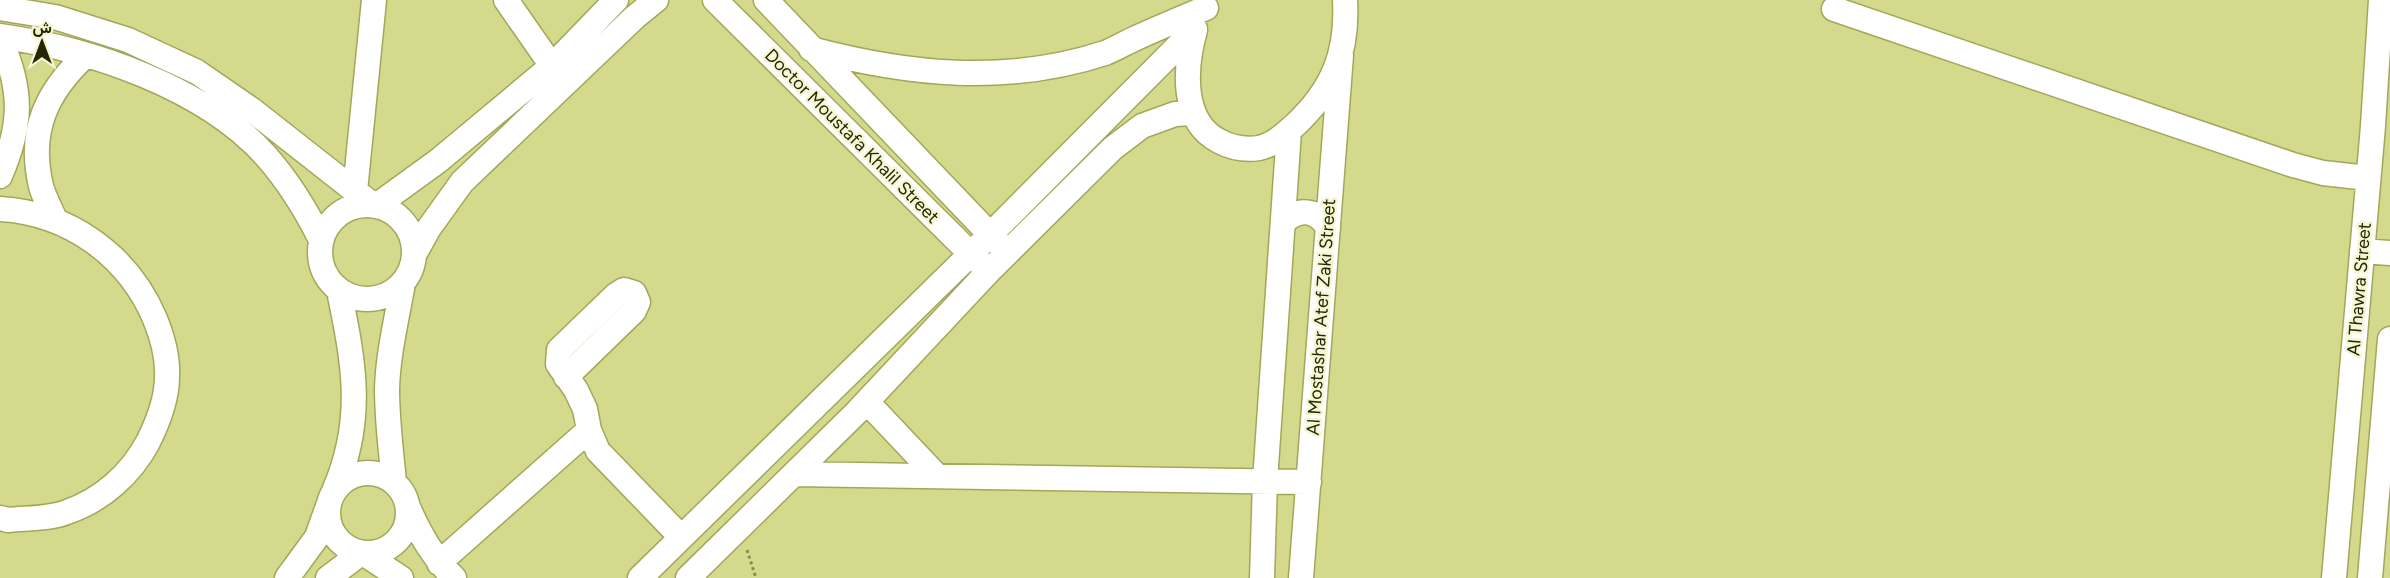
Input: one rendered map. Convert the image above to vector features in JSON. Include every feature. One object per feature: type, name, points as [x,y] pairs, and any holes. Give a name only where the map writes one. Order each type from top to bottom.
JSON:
[{"type":"street","points":[[368,201],[374,0]]},
{"type":"street","points":[[506,0],[552,66]]},
{"type":"street","points":[[403,283],[390,294],[373,299],[356,298],[339,291],[326,277],[320,259],[321,240],[328,225],[340,213],[368,201],[438,161],[552,66],[615,0]]},
{"type":"street","points":[[394,482],[388,422],[387,387],[390,352],[403,283],[413,264],[415,253],[429,228],[462,182],[635,17],[656,0]]},
{"type":"street","name":"Doctor Moustafa Khalil Street","points":[[715,0],[989,271]]},
{"type":"street","name":"Doctor Moustafa Khalil Street","points":[[766,0],[990,236],[1008,252]]},
{"type":"street","points":[[1204,12],[1189,51],[1187,73],[1193,113],[1201,126],[1213,138],[1228,146],[1244,149],[1260,148],[1276,141],[1289,131],[1311,110],[1329,84],[1341,55],[1346,25],[1345,0]]},
{"type":"street","name":"Al Thawra Street","points":[[2334,578],[2381,0]]},
{"type":"street","points":[[0,8],[55,17],[128,40],[197,72],[252,110],[368,201],[392,212],[404,223],[412,237],[415,253]]},
{"type":"street","points":[[1834,9],[2293,165],[2330,174],[2368,178]]},
{"type":"street","points":[[812,49],[864,63],[917,71],[971,74],[1040,69],[1107,52],[1204,12]]},
{"type":"street","points":[[639,578],[1110,116],[1204,12]]},
{"type":"street","points":[[0,176],[12,149],[18,115],[16,87],[10,61],[0,37],[43,42],[115,63],[184,94],[240,133],[265,155],[287,182],[306,210],[321,240]]},
{"type":"street","points":[[56,220],[41,188],[36,154],[40,119],[51,95],[66,73],[86,55]]},
{"type":"street","name":"Al Mostashar Atef Zaki Street","points":[[1301,578],[1341,55]]},
{"type":"street","points":[[688,578],[862,407],[989,271],[1127,136],[1158,119],[1193,113]]},
{"type":"street","points":[[1110,116],[1121,119],[1127,129],[1127,136]]},
{"type":"street","points":[[15,128],[39,131]]},
{"type":"street","points":[[1262,578],[1265,481],[1289,131]]},
{"type":"street","points":[[0,209],[16,210],[56,220],[92,239],[122,266],[146,299],[161,336],[168,376],[159,421],[138,460],[106,492],[66,513],[8,520],[0,518]]},
{"type":"street","points":[[1283,223],[1298,212],[1307,212],[1316,214],[1328,228]]},
{"type":"street","points":[[2362,251],[2390,253]]},
{"type":"street","points":[[287,578],[316,537],[345,465],[352,429],[355,393],[353,357],[339,291]]},
{"type":"street","name":"Al Thawra Street","points":[[2370,578],[2389,374],[2390,339]]},
{"type":"street","points":[[2352,374],[2389,374]]},
{"type":"street","points":[[566,377],[576,390],[585,409],[589,430],[598,451],[681,537]]},
{"type":"street","points":[[833,389],[862,407],[936,475]]},
{"type":"street","points":[[401,578],[362,553],[349,548],[339,540],[330,523],[331,498],[349,478],[369,473],[382,475],[394,482],[401,489],[423,540],[446,570],[589,430]]},
{"type":"street","points":[[794,474],[1309,482]]},
{"type":"street","points":[[327,578],[362,553],[376,553],[397,541],[408,519],[408,507]]},
{"type":"path","points":[[742,524],[745,545],[756,578]]}]
